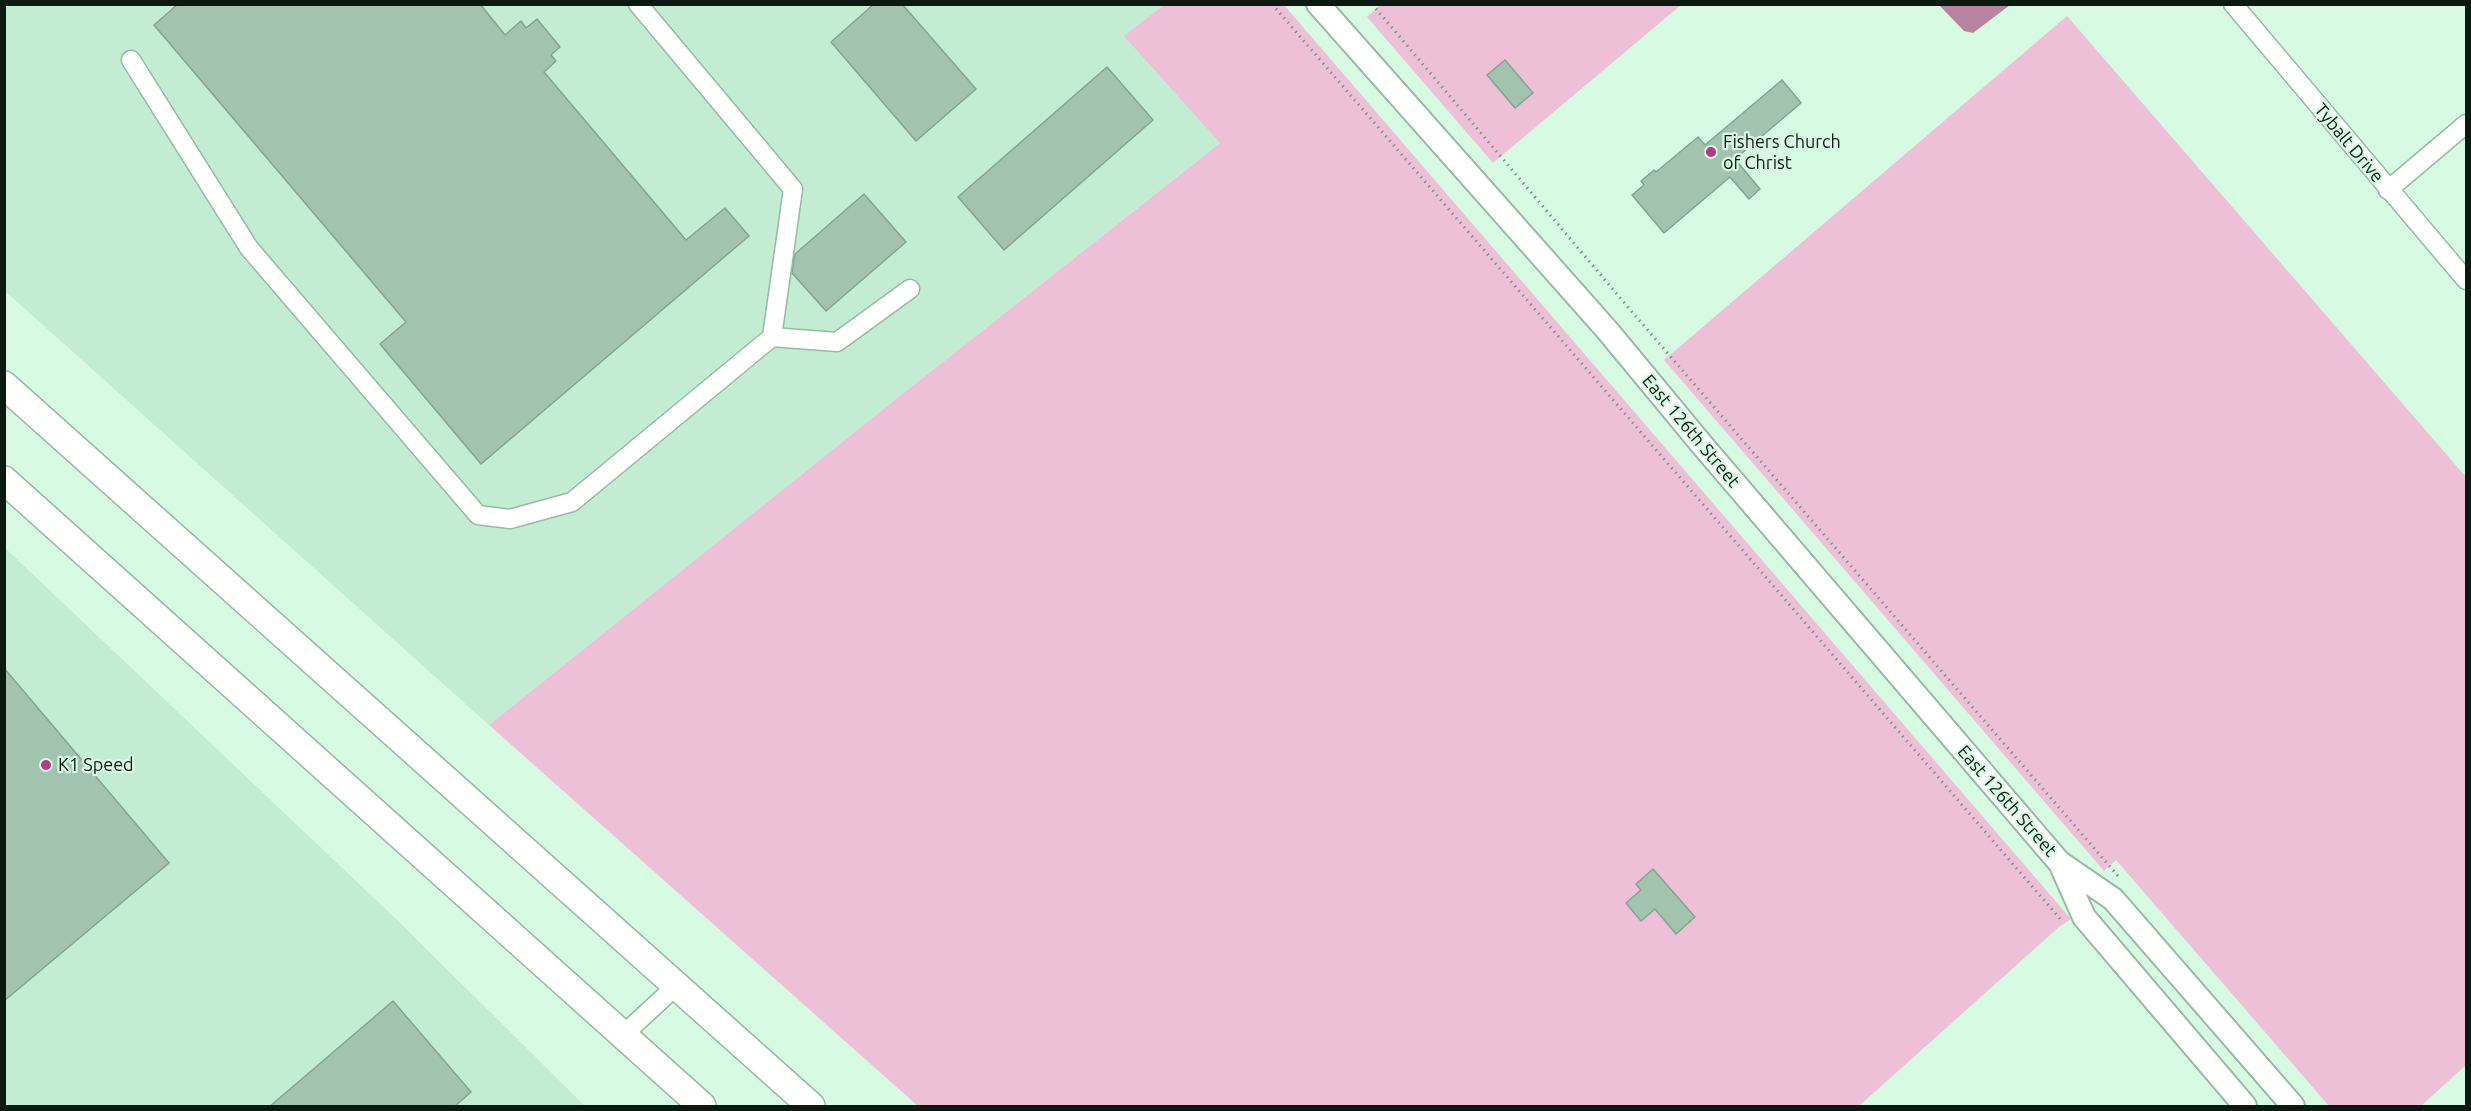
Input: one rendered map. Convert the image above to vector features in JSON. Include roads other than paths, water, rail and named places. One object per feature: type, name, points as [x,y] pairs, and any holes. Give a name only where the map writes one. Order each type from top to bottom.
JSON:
[{"type":"highway","points":[[4,385],[811,1107]]},
{"type":"highway","points":[[4,480],[702,1107]]},
{"type":"main road","name":"East 126th Street","points":[[1318,4],[1607,330],[1703,446],[2059,862],[2113,899],[2293,1107]]},
{"type":"main road","name":"East 126th Street","points":[[2059,862],[2084,918],[2245,1107]]},
{"type":"street","points":[[131,60],[249,248],[478,515],[510,519],[572,501],[772,337],[793,189],[638,4]]},
{"type":"street","name":"Tybalt Drive","points":[[2234,4],[2466,280]]},
{"type":"street","points":[[2388,190],[2466,124]]},
{"type":"street","points":[[772,337],[837,342],[910,289]]},
{"type":"street","points":[[623,1035],[676,986]]},
{"type":"place","name":"Fishers Church of Christ","points":[[1711,152]]},
{"type":"place","name":"K1 Speed","points":[[46,765]]}]
